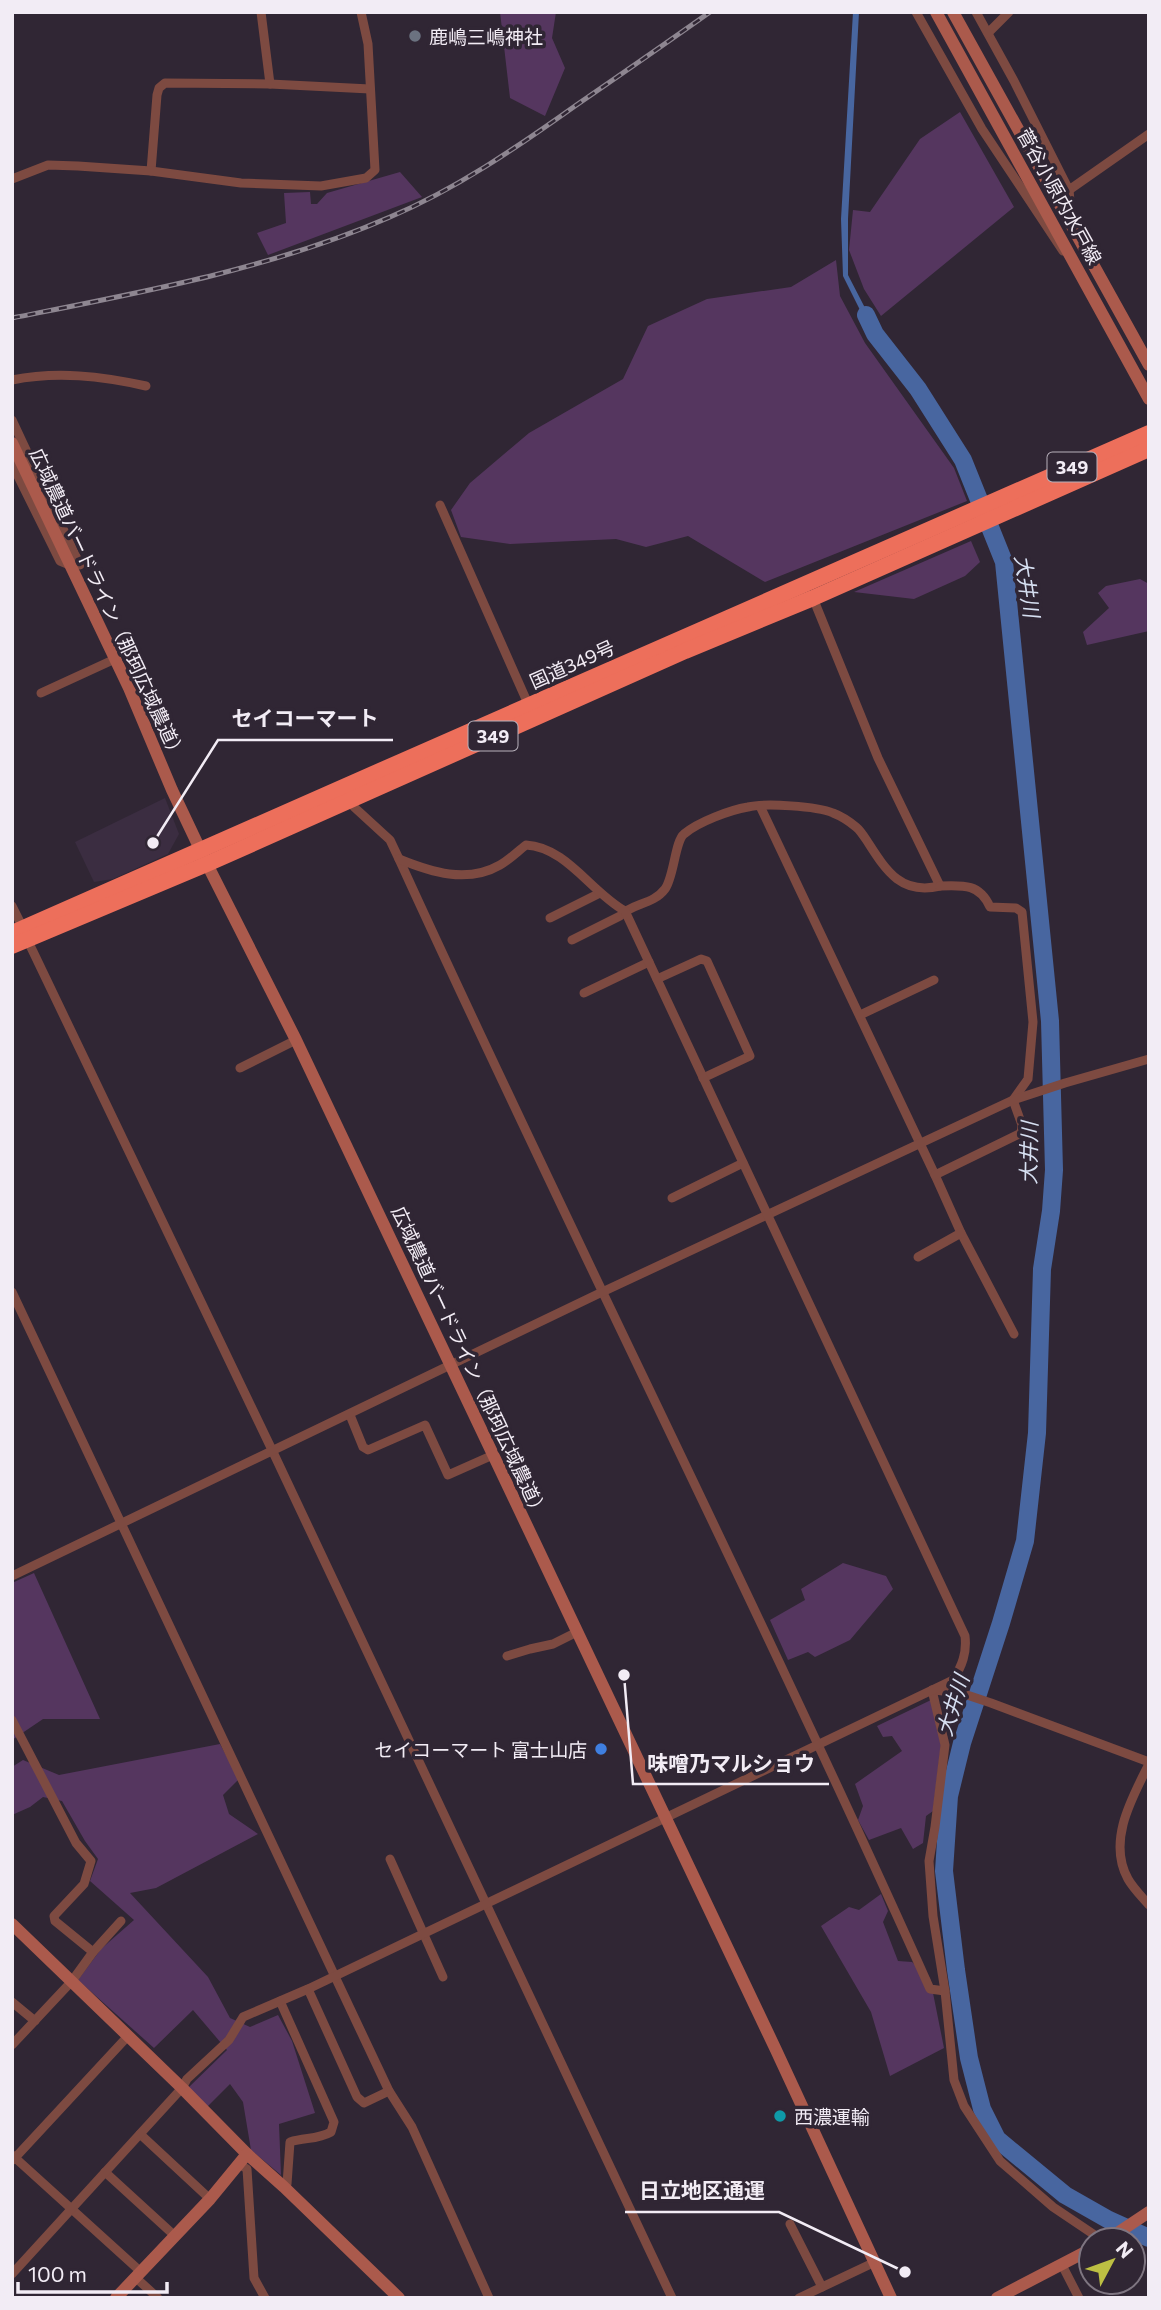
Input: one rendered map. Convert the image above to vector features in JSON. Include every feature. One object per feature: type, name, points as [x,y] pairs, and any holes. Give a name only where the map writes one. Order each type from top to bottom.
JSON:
[{"type":"highway","name":"国道349号","points":[[997,508],[1149,433]]},
{"type":"highway","name":"国道349号","points":[[19,937],[207,864],[529,706],[997,508],[1149,449]]},
{"type":"highway","name":"国道349号","points":[[19,937],[200,848],[348,793],[813,598],[971,519]]},
{"type":"street","points":[[261,12],[270,84]]},
{"type":"street","points":[[12,178],[48,165],[150,171],[288,186],[321,186],[366,178],[375,170],[368,44],[361,12]]},
{"type":"street","points":[[916,12],[982,130],[1056,243],[1074,262]]},
{"type":"street","name":"菅谷小原内水戸線","points":[[936,12],[1149,399]]},
{"type":"street","name":"菅谷小原内水戸線","points":[[953,12],[1149,365]]},
{"type":"street","points":[[976,12],[1069,190],[1070,201],[1064,212]]},
{"type":"street","points":[[988,33],[1009,12]]},
{"type":"street","points":[[150,171],[157,95],[159,88],[165,83],[370,89]]},
{"type":"street","points":[[1069,190],[1149,134]]},
{"type":"street","points":[[12,380],[62,374],[121,380],[146,386]]},
{"type":"street","points":[[12,421],[76,565]]},
{"type":"street","name":"広域農道バードライン（那珂広域農道）","points":[[12,443],[59,540],[76,565],[207,864],[296,1040],[771,2038],[891,2298]]},
{"type":"street","points":[[12,464],[60,561],[76,565]]},
{"type":"street","points":[[440,505],[529,706]]},
{"type":"street","points":[[813,598],[878,758],[940,886]]},
{"type":"street","points":[[41,693],[115,659]]},
{"type":"street","points":[[348,793],[354,807],[390,840],[602,1293],[819,1744],[930,1989],[945,1991]]},
{"type":"street","points":[[760,806],[961,1233],[1014,1334]]},
{"type":"street","points":[[572,940],[625,911],[651,902],[666,888],[681,836],[697,825],[747,807],[819,809],[834,813],[859,828],[884,868],[896,880],[929,888],[955,885],[975,888],[985,896],[990,907],[1016,908],[1022,912],[1033,1022],[1028,1079],[1013,1100]]},
{"type":"street","points":[[12,2274],[182,2088],[187,2079],[229,2040],[243,2017],[308,1989],[953,1680],[966,1650],[965,1636],[625,911],[600,894],[562,858],[540,846],[526,845],[500,865],[486,871],[450,876],[399,859]]},
{"type":"street","points":[[550,918],[600,894]]},
{"type":"street","points":[[12,906],[19,937],[273,1452],[672,2298]]},
{"type":"street","points":[[657,979],[701,958],[707,961],[750,1051],[750,1056],[703,1078]]},
{"type":"street","points":[[584,993],[649,962]]},
{"type":"street","points":[[860,1015],[934,980]]},
{"type":"street","points":[[240,1068],[296,1040]]},
{"type":"street","points":[[12,1576],[602,1293],[1013,1100],[1149,1059]]},
{"type":"street","points":[[935,1175],[1021,1133],[1022,1125],[1013,1100]]},
{"type":"street","points":[[672,1198],[743,1163]]},
{"type":"street","points":[[918,1257],[961,1233]]},
{"type":"street","points":[[12,1292],[389,2091],[412,2127],[489,2298]]},
{"type":"street","points":[[350,1415],[363,1447],[368,1450],[425,1425],[448,1475],[493,1455]]},
{"type":"street","points":[[507,1656],[553,1644],[577,1632]]},
{"type":"street","points":[[932,1690],[961,1693],[992,1703],[1149,1763],[1128,1807],[1120,1858],[1128,1880],[1149,1905]]},
{"type":"street","points":[[932,1690],[945,1745],[929,1861],[933,1916],[945,1991],[954,2080],[964,2106],[1000,2161],[1053,2207],[1082,2226]]},
{"type":"street","points":[[12,1720],[76,1843],[92,1861],[84,1885],[54,1916],[55,1921],[93,1952]]},
{"type":"street","points":[[390,1859],[443,1977]]},
{"type":"street","points":[[12,2045],[72,1981],[121,1921]]},
{"type":"street","points":[[12,1924],[182,2088],[243,2159],[284,2187],[399,2298]]},
{"type":"street","points":[[308,1989],[357,2097],[364,2103],[389,2091]]},
{"type":"street","points":[[281,2001],[334,2122],[331,2132],[320,2138],[301,2138],[289,2142],[287,2184],[284,2187]]},
{"type":"street","points":[[12,2002],[35,2021]]},
{"type":"street","points":[[128,2036],[13,2158],[71,2209],[158,2298]]},
{"type":"street","points":[[140,2134],[210,2199]]},
{"type":"street","points":[[116,2298],[210,2199],[243,2159]]},
{"type":"street","points":[[243,2159],[247,2169],[254,2278],[265,2298]]},
{"type":"street","points":[[105,2172],[175,2235]]},
{"type":"street","points":[[1128,2226],[1149,2212]]},
{"type":"street","points":[[790,2224],[821,2287]]},
{"type":"street","points":[[997,2298],[1077,2257]]},
{"type":"street","points":[[799,2298],[875,2262]]},
{"type":"street","points":[[1062,2265],[1079,2298]]},
{"type":"shaded area","points":[[500,12],[556,12],[552,38],[565,68],[545,116],[510,98]]},
{"type":"shaded area","points":[[960,112],[1014,207],[881,316],[864,289],[849,250],[853,210],[870,212],[920,139]]},
{"type":"shaded area","points":[[400,172],[422,197],[268,255],[257,233],[286,223],[284,193],[310,192],[311,204],[317,204],[327,193]]},
{"type":"shaded area","points":[[836,260],[840,296],[865,343],[954,468],[967,501],[765,582],[688,536],[646,547],[616,539],[510,544],[461,537],[451,510],[470,483],[529,433],[623,379],[648,326],[707,299],[791,287]]},
{"type":"shaded area","points":[[971,541],[980,562],[965,576],[914,599],[854,592]]},
{"type":"shaded area","points":[[1140,579],[1149,584],[1149,631],[1087,645],[1083,632],[1109,608],[1098,593],[1106,586]]},
{"type":"shaded area","points":[[165,798],[179,834],[168,854],[113,879],[94,882],[75,842]]},
{"type":"shaded area","points":[[843,1563],[886,1576],[893,1589],[850,1640],[815,1657],[808,1652],[788,1660],[770,1620],[805,1600],[801,1589]]},
{"type":"shaded area","points":[[34,1573],[100,1719],[43,1719],[12,1740],[12,1583]]},
{"type":"shaded area","points":[[931,1700],[941,1745],[933,1811],[926,1816],[923,1843],[913,1849],[901,1828],[869,1840],[858,1820],[863,1806],[855,1784],[902,1751],[892,1736],[883,1737],[877,1726]]},
{"type":"shaded area","points":[[220,1744],[239,1779],[223,1795],[229,1814],[258,1834],[156,1888],[130,1893],[208,1977],[230,2018],[250,2027],[278,2015],[292,2041],[315,2113],[279,2124],[281,2175],[251,2150],[243,2102],[230,2084],[206,2108],[188,2088],[227,2050],[193,2010],[154,2048],[78,1980],[101,1949],[134,1920],[90,1881],[98,1859],[62,1801],[43,1797],[30,1807],[12,1815],[12,1767],[23,1760],[59,1775]]},
{"type":"shaded area","points":[[881,1894],[888,1911],[883,1922],[898,1961],[912,1962],[930,1978],[944,2048],[890,2076],[871,2012],[821,1926],[849,1907],[859,1910]]},
{"type":"water","points":[[853,12],[859,12],[848,219],[848,275],[878,333],[873,336],[843,276],[841,219]]},
{"type":"waterway","name":"大井川","points":[[866,315],[875,334],[918,389],[963,460],[1004,562],[1050,1021],[1054,1170],[1042,1269],[1037,1433],[1025,1541],[962,1743],[949,1796],[944,1871],[956,1970],[969,2058],[982,2109],[997,2139],[1065,2195],[1109,2220],[1149,2238]]},
{"type":"railway","points":[[12,318],[204,278],[298,251],[390,217],[462,181],[508,152],[710,12]]},
{"type":"place","name":"鹿嶋三嶋神社","points":[[415,36]]},
{"type":"place","name":"セイコーマート","points":[[153,843]]},
{"type":"place","name":"味噌乃マルショウ","points":[[624,1675]]},
{"type":"place","name":"セイコーマート 富士山店","points":[[601,1749]]},
{"type":"place","name":"西濃運輸","points":[[780,2116]]},
{"type":"place","name":"日立地区通運","points":[[905,2272]]}]
